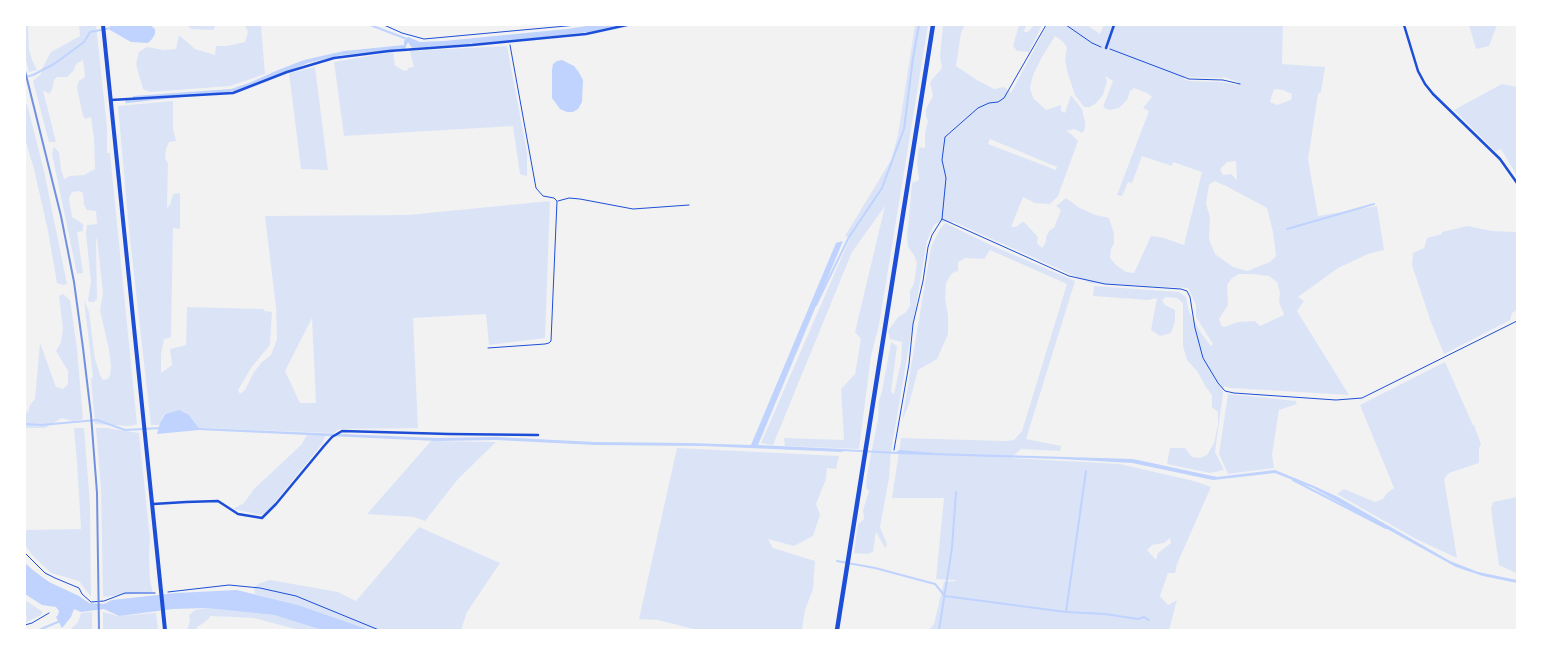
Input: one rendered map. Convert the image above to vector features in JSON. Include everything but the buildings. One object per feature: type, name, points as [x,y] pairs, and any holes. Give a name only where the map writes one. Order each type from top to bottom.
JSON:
[{"type":"highway","points":[[836,630],[933,25]]},
{"type":"main road","points":[[103,25],[165,630]]},
{"type":"street","points":[[111,100],[233,93],[287,72],[334,58],[389,51],[586,34],[627,25]]},
{"type":"street","points":[[1106,48],[1114,25]]},
{"type":"street","points":[[1404,25],[1418,71],[1425,84],[1500,159],[1517,183]]},
{"type":"street","points":[[152,504],[218,501],[238,514],[262,518],[332,437],[338,432],[348,430],[538,435]]},
{"type":"path","points":[[384,25],[402,33],[424,39],[577,25]]},
{"type":"path","points":[[894,450],[909,364],[913,324],[923,281],[928,246],[932,235],[942,219],[946,178],[942,160],[945,137],[978,108],[1004,98],[1046,25]]},
{"type":"path","points":[[1066,25],[1092,43],[1175,73],[1181,77],[1222,80],[1240,84]]},
{"type":"path","points":[[509,42],[516,69],[536,188],[543,196],[554,198],[557,201],[569,198],[580,199],[633,209],[689,205]]},
{"type":"path","points":[[488,348],[545,344],[551,341],[557,201]]},
{"type":"path","points":[[942,219],[1069,276],[1105,284],[1181,289],[1187,292],[1190,297],[1195,328],[1203,358],[1225,391],[1234,393],[1336,400],[1362,398],[1517,321]]},
{"type":"path","points":[[25,552],[44,573],[79,588],[82,594],[91,602],[104,602],[125,593],[155,593]]},
{"type":"path","points":[[168,592],[228,585],[260,588],[296,596],[379,630]]},
{"type":"path","points":[[25,625],[49,613]]},
{"type":"shaded area","points":[[25,25],[28,25],[29,49],[37,70],[29,72],[25,57]]},
{"type":"shaded area","points":[[79,25],[96,25],[107,127],[107,153],[110,153],[137,424],[130,426],[95,424],[91,379],[93,377],[84,300],[89,312],[95,359],[103,380],[108,379],[111,366],[100,310],[103,293],[97,239],[97,299],[94,302],[89,302],[88,300],[91,282],[86,234],[87,225],[97,224],[96,211],[87,210],[84,205],[83,193],[79,191],[72,192],[69,198],[72,217],[83,224],[83,231],[77,232],[83,273],[77,274],[52,154],[54,147],[59,152],[64,179],[70,176],[84,175],[95,169],[91,117],[85,119],[83,116],[77,88],[79,81],[85,77],[83,60],[76,64],[74,70],[67,77],[57,77],[54,80],[49,94],[43,90],[56,142],[49,142],[33,81],[41,74],[51,52],[80,36]]},
{"type":"shaded area","points":[[187,25],[216,25],[213,30],[191,29]]},
{"type":"shaded area","points":[[245,25],[261,25],[265,74],[230,86],[150,92],[143,89],[136,64],[139,52],[147,47],[164,50],[176,49],[179,35],[195,49],[215,55],[216,46],[227,46],[245,42],[248,32]]},
{"type":"shaded area","points":[[915,25],[928,25],[879,325],[871,356],[859,449],[785,446],[784,438],[844,440],[841,389],[855,374],[861,339],[855,332],[885,206],[852,252],[773,445],[761,443],[850,238],[845,236],[891,160],[898,135]]},
{"type":"shaded area","points":[[943,25],[965,25],[961,33],[956,66],[994,89],[1004,87],[1011,93],[1047,25],[1087,25],[1100,34],[1104,25],[1283,25],[1282,64],[1325,67],[1321,92],[1318,94],[1308,159],[1318,216],[1377,206],[1384,250],[1368,254],[1338,268],[1298,297],[1304,301],[1297,311],[1349,395],[1224,386],[1215,452],[1224,470],[1210,473],[1167,464],[1170,448],[1185,448],[1192,457],[1200,458],[1207,455],[1214,443],[1218,425],[1218,412],[1212,407],[1212,395],[1197,371],[1187,360],[1183,346],[1183,303],[1177,298],[1166,297],[1162,300],[1165,305],[1175,310],[1175,321],[1171,333],[1160,336],[1151,330],[1157,298],[1148,300],[1093,296],[1094,286],[1179,292],[1186,297],[1189,312],[1211,346],[1213,344],[1196,317],[1196,305],[1188,288],[1090,283],[954,222],[939,222],[934,225],[927,241],[891,451],[889,478],[880,527],[887,544],[885,548],[876,532],[873,552],[867,554],[854,553],[858,524],[864,519],[863,510],[869,491],[866,488],[867,475],[891,342],[897,346],[891,392],[894,394],[901,362],[902,342],[890,339],[888,331],[898,317],[905,313],[910,306],[910,291],[914,284],[917,263],[908,247],[907,235],[912,183],[919,180],[917,163],[919,147],[925,148],[925,133],[928,121],[926,109],[933,96],[930,82],[942,68],[940,56]],"holes":[[[1055,36],[1067,47],[1065,59],[1067,71],[1075,95],[1084,107],[1090,107],[1103,95],[1107,81],[1105,76],[1113,81],[1103,107],[1109,110],[1119,108],[1127,100],[1130,91],[1134,88],[1152,97],[1143,108],[1149,111],[1117,195],[1122,196],[1128,182],[1132,183],[1142,156],[1172,166],[1173,162],[1202,172],[1184,245],[1151,236],[1134,273],[1126,272],[1110,258],[1114,234],[1109,218],[1095,215],[1078,207],[1066,198],[1056,206],[1061,210],[1054,228],[1050,230],[1042,248],[1037,243],[1038,237],[1024,222],[1016,227],[1011,227],[1023,197],[1035,203],[1050,204],[1058,196],[1078,141],[1066,131],[1074,129],[1082,133],[1085,129],[1082,109],[1071,95],[1065,113],[1061,111],[1061,105],[1046,110],[1033,98],[1030,88],[1033,75]],[[1184,77],[1224,77],[1238,82],[1237,85],[1184,79]],[[1274,89],[1292,94],[1291,100],[1277,105],[1270,102]],[[990,139],[1057,167],[1056,170],[988,144]],[[1236,161],[1237,180],[1231,174],[1223,175],[1220,169],[1227,162]],[[1214,181],[1267,208],[1276,256],[1270,262],[1247,271],[1233,267],[1215,254],[1209,239],[1210,217],[1206,204],[1209,185]],[[1239,274],[1269,276],[1277,282],[1280,293],[1279,302],[1284,315],[1260,326],[1255,321],[1238,322],[1224,327],[1219,319],[1228,305],[1227,285],[1232,278]]]},
{"type":"shaded area","points":[[1019,25],[1026,25],[1024,32],[1028,32],[1034,25],[1042,25],[1029,52],[1017,51],[1013,46]]},
{"type":"shaded area","points":[[1469,25],[1497,25],[1489,46],[1476,49]]},
{"type":"shaded area","points":[[507,46],[527,153],[527,176],[520,174],[513,126],[344,136],[334,62],[393,52],[395,66],[404,71],[414,67],[410,51]]},
{"type":"shaded area","points":[[315,67],[328,170],[301,169],[289,73]]},
{"type":"shaded area","points":[[1502,84],[1517,87],[1517,176],[1501,149],[1495,151],[1454,110]]},
{"type":"shaded area","points":[[173,101],[173,128],[176,141],[169,142],[166,149],[165,158],[168,163],[167,208],[170,205],[173,194],[180,193],[180,229],[173,228],[171,337],[164,339],[161,355],[161,373],[172,365],[170,349],[186,345],[187,307],[264,309],[264,311],[272,312],[270,345],[251,368],[238,390],[240,394],[245,390],[254,372],[271,355],[277,339],[276,308],[265,216],[408,215],[550,201],[545,338],[489,345],[486,314],[413,318],[418,428],[339,429],[334,433],[199,428],[188,414],[176,411],[164,414],[159,425],[151,425],[129,230],[118,106]],"holes":[[[312,318],[316,403],[300,403],[285,371]]]},
{"type":"shaded area","points":[[25,103],[27,104],[44,171],[67,284],[63,285],[57,283],[48,231],[25,139]]},
{"type":"shaded area","points":[[945,223],[1075,281],[1026,439],[1061,446],[1060,451],[1021,449],[1011,458],[1120,464],[1194,481],[1211,487],[1177,564],[1175,573],[1168,573],[1160,596],[1168,605],[1177,600],[1169,630],[929,630],[934,624],[944,582],[956,581],[936,579],[944,498],[892,498],[901,438],[1014,440],[1022,431],[1067,284],[990,250],[984,259],[966,258],[958,262],[958,271],[952,273],[946,283],[945,299],[948,315],[948,334],[937,359],[918,370],[909,404],[902,421],[931,247]],"holes":[[[1170,538],[1171,543],[1158,553],[1156,560],[1147,550],[1152,545],[1164,543]]]},
{"type":"shaded area","points":[[1467,226],[1492,231],[1517,232],[1517,310],[1512,313],[1510,320],[1444,354],[1412,265],[1413,253],[1424,248],[1427,238]]},
{"type":"shaded area","points":[[63,294],[70,300],[77,349],[83,418],[72,421],[62,418],[45,428],[25,428],[25,413],[28,412],[30,405],[35,399],[40,343],[56,387],[63,389],[68,384],[68,371],[56,351],[61,342],[63,329],[59,296]]},
{"type":"shaded area","points":[[1445,362],[1473,425],[1462,429],[1474,425],[1481,444],[1479,448],[1479,463],[1449,473],[1444,479],[1457,558],[1416,539],[1337,494],[1344,489],[1375,502],[1383,499],[1394,488],[1360,405]]},
{"type":"shaded area","points":[[1228,394],[1296,401],[1297,404],[1279,410],[1272,455],[1274,468],[1228,474],[1219,454]]},
{"type":"shaded area","points":[[74,428],[84,428],[90,504],[91,597],[79,581],[51,573],[32,555],[25,545],[25,530],[81,529]]},
{"type":"shaded area","points":[[96,428],[139,433],[150,539],[150,581],[153,592],[103,597],[101,489]]},
{"type":"shaded area","points":[[307,435],[326,435],[322,444],[267,512],[261,515],[233,509],[244,503],[254,489],[301,445]]},
{"type":"shaded area","points":[[431,441],[496,442],[458,479],[425,521],[414,517],[367,514]]},
{"type":"shaded area","points":[[677,448],[839,456],[836,469],[827,468],[826,479],[816,504],[820,515],[813,536],[794,546],[768,539],[773,548],[815,561],[813,589],[805,610],[802,630],[697,630],[658,620],[639,619]]},
{"type":"shaded area","points":[[1517,497],[1516,573],[1499,565],[1491,509],[1493,502]]},
{"type":"shaded area","points":[[419,527],[500,563],[467,612],[461,630],[370,630],[298,605],[255,594],[254,587],[270,580],[338,592],[356,601]]},
{"type":"shaded area","points":[[25,600],[43,612],[41,615],[25,623],[27,617],[25,613]]},
{"type":"shaded area","points":[[206,608],[274,615],[322,630],[299,630],[254,618],[211,616],[197,627],[196,630],[187,630],[190,621],[189,615],[195,610]]},
{"type":"shaded area","points":[[92,612],[92,630],[70,630],[78,622],[81,613]]},
{"type":"shaded area","points":[[103,612],[118,616],[156,613],[158,630],[103,630]]},
{"type":"water","points":[[110,25],[150,25],[155,29],[155,34],[148,43],[131,42],[110,30]]},
{"type":"water","points":[[593,25],[621,25],[589,32],[509,41],[412,48],[408,42],[405,49],[342,55],[308,63],[244,89],[231,92],[126,104],[125,97],[126,99],[133,98],[133,96],[231,89],[304,60],[344,51],[404,45],[404,41],[408,37],[420,42],[444,41]]},
{"type":"water","points":[[562,60],[574,66],[583,80],[582,102],[578,109],[573,112],[560,109],[552,98],[553,64]]},
{"type":"water","points":[[843,241],[758,445],[843,449],[843,452],[703,446],[595,445],[496,440],[437,441],[199,430],[157,434],[165,414],[179,410],[188,414],[199,428],[437,438],[496,437],[595,442],[751,445],[836,243]]},
{"type":"water","points":[[900,450],[936,453],[1133,459],[1217,477],[1275,470],[1338,497],[1450,561],[1478,572],[1517,580],[1517,583],[1483,576],[1456,567],[1313,488],[1275,473],[1213,480],[1132,463],[896,454]]},
{"type":"water","points":[[25,563],[49,582],[79,596],[89,603],[104,604],[112,600],[176,593],[237,590],[298,605],[370,630],[322,630],[274,615],[206,608],[173,609],[119,616],[104,609],[81,612],[74,609],[71,617],[62,628],[56,617],[59,611],[56,607],[42,605],[25,594]]},
{"type":"waterway","points":[[370,25],[407,39]]},
{"type":"waterway","points":[[816,305],[849,237],[882,188],[904,129],[919,25]]},
{"type":"waterway","points":[[25,77],[54,64],[84,42],[90,32],[111,28]]},
{"type":"waterway","points":[[1287,229],[1374,204]]},
{"type":"waterway","points":[[25,424],[41,425],[97,420],[125,430],[161,428]]},
{"type":"waterway","points":[[842,450],[898,453]]},
{"type":"waterway","points":[[1066,612],[1086,471]]},
{"type":"waterway","points":[[1293,480],[1386,528]]},
{"type":"waterway","points":[[939,630],[952,548],[956,492]]},
{"type":"waterway","points":[[837,561],[875,568],[935,584],[945,596],[1066,612],[1105,614],[1138,619],[1144,617],[1149,620]]},
{"type":"waterway","points":[[39,630],[60,621]]},
{"type":"railway","points":[[25,71],[61,216],[74,282],[83,348],[91,415],[97,493],[99,630]]}]
